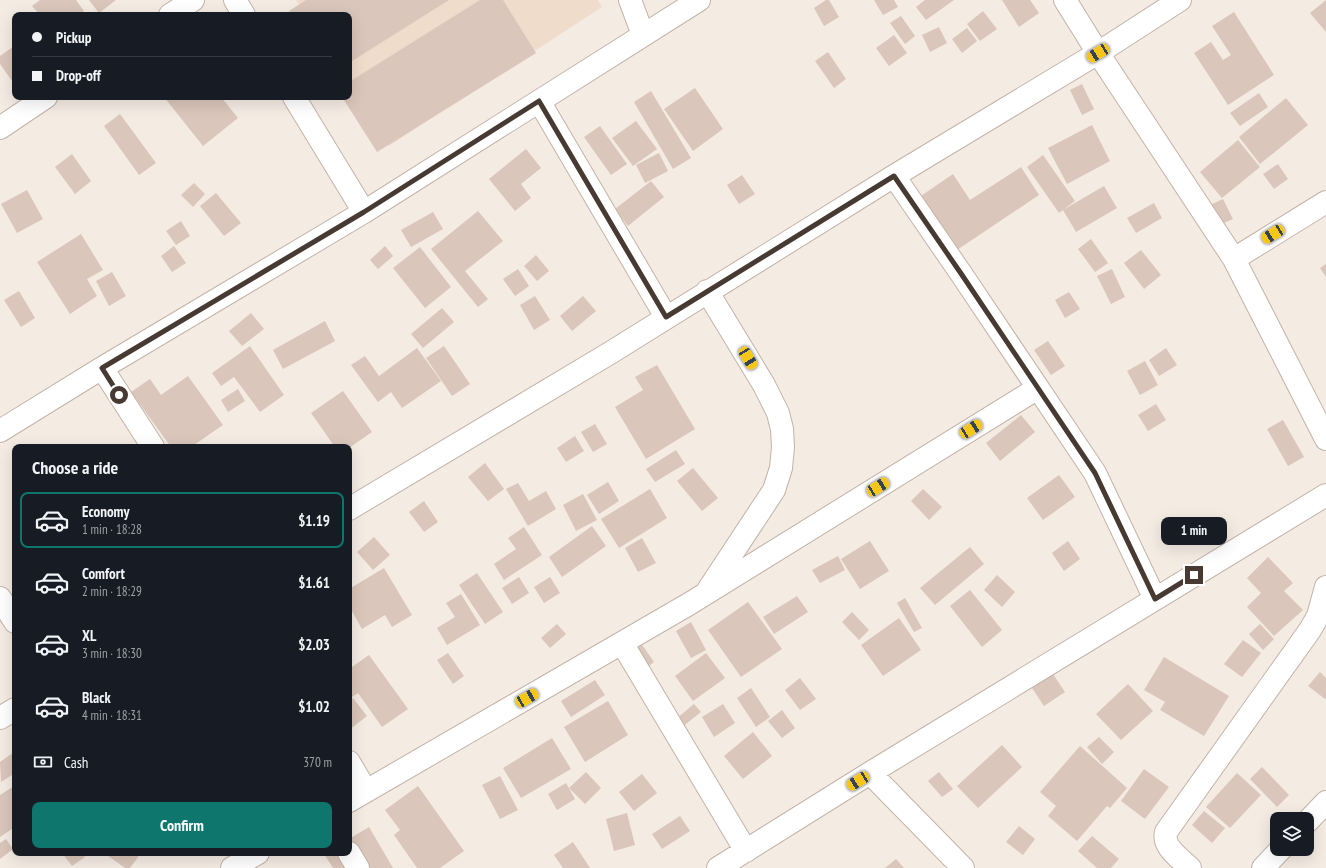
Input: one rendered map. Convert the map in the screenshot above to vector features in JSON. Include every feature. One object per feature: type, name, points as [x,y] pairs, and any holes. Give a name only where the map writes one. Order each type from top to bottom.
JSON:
[{"type":"street","points":[[175,12],[193,0]]},
{"type":"street","points":[[235,0],[242,12]]},
{"type":"street","points":[[630,0],[643,34]]},
{"type":"street","points":[[0,431],[102,368],[364,212],[643,34],[699,0]]},
{"type":"street","points":[[1066,0],[1098,53],[1234,259],[1326,439]]},
{"type":"street","points":[[352,507],[604,357],[894,176],[1098,53],[1180,0]]},
{"type":"street","points":[[0,128],[42,100]]},
{"type":"street","points":[[296,100],[364,212]]},
{"type":"street","points":[[539,101],[666,317]]},
{"type":"street","points":[[894,176],[1095,473],[1155,599]]},
{"type":"street","points":[[1234,259],[1326,202]]},
{"type":"street","points":[[704,595],[774,490],[781,468],[783,447],[782,429],[778,413],[764,385],[707,292]]},
{"type":"street","points":[[102,368],[151,444]]},
{"type":"street","points":[[352,773],[358,796],[704,595],[1038,388]]},
{"type":"street","points":[[718,868],[870,773],[1326,495]]},
{"type":"street","points":[[1190,868],[1170,848],[1164,837],[1166,832],[1310,630],[1318,616],[1326,587]]},
{"type":"street","points":[[0,598],[12,617]]},
{"type":"street","points":[[622,643],[746,851]]},
{"type":"street","points":[[0,718],[12,711]]},
{"type":"street","points":[[870,773],[963,868]]},
{"type":"street","points":[[1314,815],[1326,802]]},
{"type":"street","points":[[232,868],[253,856]]},
{"type":"street","points":[[351,856],[358,868]]},
{"type":"street","points":[[1263,868],[1274,856]]},
{"type":"shaded area","points":[[296,0],[598,0],[602,7],[389,146],[352,88],[352,12],[303,12]]},
{"type":"building","points":[[40,0],[76,0],[84,11],[37,12],[32,6]]},
{"type":"building","points":[[89,0],[116,0],[100,12],[98,12]]},
{"type":"building","points":[[306,0],[449,0],[352,61],[352,12],[289,11]]},
{"type":"building","points":[[480,0],[503,0],[536,53],[377,152],[344,100],[352,100],[352,80]]},
{"type":"building","points":[[826,0],[829,0],[839,17],[824,26],[814,8]]},
{"type":"building","points":[[874,0],[894,0],[898,7],[883,15]]},
{"type":"building","points":[[925,0],[954,0],[926,20],[916,7]]},
{"type":"building","points":[[1002,0],[1030,0],[1039,13],[1019,27]]},
{"type":"building","points":[[1326,0],[1326,32],[1310,13]]},
{"type":"building","points":[[983,11],[997,29],[980,41],[967,24]]},
{"type":"building","points":[[1234,12],[1274,75],[1228,105],[1194,53],[1211,42],[1223,60],[1231,55],[1212,26]]},
{"type":"building","points":[[901,16],[915,36],[905,44],[890,23]]},
{"type":"building","points":[[939,27],[947,43],[930,52],[922,35]]},
{"type":"building","points":[[967,28],[977,41],[962,53],[952,39]]},
{"type":"building","points":[[894,35],[907,53],[889,66],[876,48]]},
{"type":"building","points":[[12,47],[12,81],[0,64],[0,56]]},
{"type":"building","points":[[828,52],[846,79],[834,88],[815,61]]},
{"type":"building","points":[[1082,84],[1094,109],[1082,115],[1070,90]]},
{"type":"building","points":[[695,88],[723,129],[693,151],[664,109]]},
{"type":"building","points":[[651,91],[691,158],[673,169],[634,102]]},
{"type":"building","points":[[1259,93],[1268,107],[1240,126],[1230,113]]},
{"type":"building","points":[[1286,98],[1308,125],[1260,164],[1239,137]]},
{"type":"building","points":[[166,100],[223,100],[238,118],[203,146]]},
{"type":"building","points":[[120,114],[156,163],[139,175],[104,126]]},
{"type":"building","points":[[636,121],[657,149],[633,166],[612,138]]},
{"type":"building","points":[[1092,125],[1110,161],[1067,184],[1048,148]]},
{"type":"building","points":[[600,126],[627,164],[611,175],[584,137]]},
{"type":"building","points":[[1238,140],[1260,167],[1222,198],[1200,172]]},
{"type":"building","points":[[526,149],[541,168],[521,184],[531,198],[515,211],[489,179]]},
{"type":"building","points":[[659,153],[668,171],[645,183],[636,165]]},
{"type":"building","points":[[72,154],[91,181],[75,194],[55,167]]},
{"type":"building","points":[[1043,155],[1075,201],[1059,213],[1027,167]]},
{"type":"building","points":[[1278,164],[1288,179],[1274,189],[1263,174]]},
{"type":"building","points":[[1021,167],[1039,195],[954,252],[918,198],[953,174],[970,200]]},
{"type":"building","points":[[742,175],[755,194],[739,204],[727,185]]},
{"type":"building","points":[[651,181],[664,197],[628,226],[615,209]]},
{"type":"building","points":[[194,183],[205,194],[193,207],[181,195]]},
{"type":"building","points":[[1104,186],[1117,208],[1076,232],[1063,210]]},
{"type":"building","points":[[27,190],[43,219],[17,233],[1,204]]},
{"type":"building","points":[[216,193],[241,223],[224,236],[200,206]]},
{"type":"building","points":[[1223,199],[1233,219],[1217,226],[1208,206]]},
{"type":"building","points":[[1154,203],[1162,218],[1136,233],[1127,218]]},
{"type":"building","points":[[478,211],[503,241],[465,271],[488,299],[478,307],[431,249]]},
{"type":"building","points":[[433,212],[443,229],[411,247],[401,230]]},
{"type":"building","points":[[181,221],[190,236],[176,245],[166,231]]},
{"type":"building","points":[[81,234],[103,270],[87,279],[97,296],[70,314],[37,262]]},
{"type":"building","points":[[1091,239],[1108,263],[1095,272],[1078,249]]},
{"type":"building","points":[[174,246],[186,263],[172,272],[161,256]]},
{"type":"building","points":[[385,246],[393,256],[378,269],[370,260]]},
{"type":"building","points":[[420,247],[451,287],[425,308],[393,268]]},
{"type":"building","points":[[1141,250],[1161,275],[1144,289],[1124,263]]},
{"type":"building","points":[[536,255],[549,271],[537,281],[524,266]]},
{"type":"building","points":[[1326,264],[1326,277],[1320,268]]},
{"type":"building","points":[[518,269],[529,286],[515,296],[503,279]]},
{"type":"building","points":[[1112,269],[1125,297],[1111,304],[1097,276]]},
{"type":"building","points":[[112,272],[126,296],[109,306],[96,281]]},
{"type":"building","points":[[19,291],[35,318],[21,327],[4,300]]},
{"type":"building","points":[[1069,292],[1080,309],[1065,318],[1055,300]]},
{"type":"building","points":[[535,296],[550,320],[534,330],[520,305]]},
{"type":"building","points":[[583,296],[596,311],[572,331],[560,316]]},
{"type":"building","points":[[442,308],[454,322],[423,348],[411,334]]},
{"type":"building","points":[[251,313],[264,329],[242,346],[229,331]]},
{"type":"building","points":[[325,321],[335,341],[283,369],[273,350]]},
{"type":"building","points":[[1048,341],[1065,366],[1051,375],[1034,350]]},
{"type":"building","points":[[250,346],[284,395],[260,412],[234,377],[221,386],[212,373]]},
{"type":"building","points":[[444,346],[470,384],[452,396],[426,358]]},
{"type":"building","points":[[417,348],[441,381],[402,408],[391,392],[378,402],[351,365],[365,356],[379,376]]},
{"type":"building","points":[[1166,348],[1177,365],[1159,376],[1149,360]]},
{"type":"building","points":[[1145,361],[1158,385],[1140,395],[1127,371]]},
{"type":"building","points":[[657,365],[695,429],[646,459],[615,407],[643,390],[635,377]]},
{"type":"building","points":[[188,376],[223,425],[195,444],[169,444],[131,392],[150,379],[161,395]]},
{"type":"building","points":[[238,389],[245,401],[228,412],[221,400]]},
{"type":"building","points":[[343,391],[372,432],[352,446],[352,444],[333,444],[311,413]]},
{"type":"building","points":[[1156,404],[1166,420],[1148,431],[1138,415]]},
{"type":"building","points":[[1021,415],[1035,432],[1000,461],[986,443]]},
{"type":"building","points":[[1283,420],[1304,457],[1288,466],[1267,429]]},
{"type":"building","points":[[595,424],[607,444],[593,452],[581,432]]},
{"type":"building","points":[[575,436],[584,451],[566,462],[557,448]]},
{"type":"building","points":[[676,450],[685,464],[655,482],[646,469]]},
{"type":"building","points":[[485,463],[504,489],[488,501],[468,477]]},
{"type":"building","points":[[693,468],[718,498],[702,511],[677,481]]},
{"type":"building","points":[[1059,475],[1075,497],[1043,520],[1027,498]]},
{"type":"building","points":[[608,482],[619,501],[599,514],[587,495]]},
{"type":"building","points":[[518,483],[529,501],[546,491],[556,509],[528,526],[506,489]]},
{"type":"building","points":[[650,489],[667,518],[619,548],[601,519]]},
{"type":"building","points":[[923,489],[942,507],[929,520],[911,501]]},
{"type":"building","points":[[583,494],[597,520],[576,531],[563,505]]},
{"type":"building","points":[[424,501],[438,522],[424,532],[409,512]]},
{"type":"building","points":[[592,526],[606,546],[562,577],[549,557]]},
{"type":"building","points":[[524,527],[542,555],[504,580],[494,564],[516,549],[508,538]]},
{"type":"building","points":[[374,537],[390,555],[373,570],[357,552]]},
{"type":"building","points":[[642,538],[656,563],[638,572],[625,548]]},
{"type":"building","points":[[870,541],[889,571],[860,589],[841,559]]},
{"type":"building","points":[[1068,541],[1080,559],[1064,571],[1052,553]]},
{"type":"building","points":[[970,547],[984,564],[935,605],[920,588]]},
{"type":"building","points":[[838,556],[845,570],[820,583],[812,570]]},
{"type":"building","points":[[1268,557],[1293,583],[1284,591],[1303,610],[1274,636],[1247,607],[1261,593],[1247,578]]},
{"type":"building","points":[[384,568],[412,615],[392,627],[385,615],[362,629],[352,611],[352,587]]},
{"type":"building","points":[[477,573],[503,612],[485,624],[459,585]]},
{"type":"building","points":[[997,575],[1015,592],[1002,607],[984,590]]},
{"type":"building","points":[[519,577],[529,593],[512,604],[502,588]]},
{"type":"building","points":[[550,577],[560,593],[544,603],[534,587]]},
{"type":"building","points":[[970,590],[1002,630],[982,647],[950,606]]},
{"type":"building","points":[[461,594],[480,625],[447,645],[437,628],[455,617],[446,603]]},
{"type":"building","points":[[797,596],[808,612],[774,634],[763,617]]},
{"type":"building","points":[[905,598],[922,628],[914,632],[897,603]]},
{"type":"building","points":[[748,602],[782,649],[741,677],[708,630]]},
{"type":"building","points":[[852,612],[869,630],[859,640],[842,622]]},
{"type":"building","points":[[899,618],[921,650],[883,676],[861,645]]},
{"type":"building","points":[[691,622],[706,650],[691,658],[676,631]]},
{"type":"building","points":[[557,624],[566,634],[550,648],[541,638]]},
{"type":"building","points":[[1260,624],[1274,639],[1263,650],[1249,634]]},
{"type":"building","points":[[636,636],[654,662],[642,671],[624,645]]},
{"type":"building","points":[[1243,640],[1261,653],[1242,677],[1224,664]]},
{"type":"building","points":[[448,653],[464,676],[453,684],[437,660]]},
{"type":"building","points":[[706,653],[725,678],[693,701],[675,676]]},
{"type":"building","points":[[369,655],[408,709],[382,727],[358,693],[352,697],[352,667]]},
{"type":"building","points":[[1164,657],[1229,696],[1204,736],[1160,710],[1165,702],[1144,690]]},
{"type":"building","points":[[1320,672],[1326,678],[1325,699],[1308,686]]},
{"type":"building","points":[[1053,674],[1065,692],[1044,706],[1032,688]]},
{"type":"building","points":[[800,678],[816,699],[800,710],[785,690]]},
{"type":"building","points":[[595,680],[605,695],[571,717],[561,701]]},
{"type":"building","points":[[1128,684],[1153,711],[1121,740],[1096,714]]},
{"type":"building","points":[[751,688],[770,717],[756,727],[737,698]]},
{"type":"building","points":[[353,698],[367,716],[352,728]]},
{"type":"building","points":[[608,701],[628,735],[585,762],[564,727]]},
{"type":"building","points":[[694,704],[701,712],[682,727],[676,719]]},
{"type":"building","points":[[723,704],[735,723],[714,737],[702,717]]},
{"type":"building","points":[[782,710],[795,728],[782,738],[768,721]]},
{"type":"building","points":[[753,732],[772,756],[743,779],[724,756]]},
{"type":"building","points":[[1099,737],[1114,752],[1102,764],[1087,747]]},
{"type":"building","points":[[552,738],[571,769],[521,798],[503,768]]},
{"type":"building","points":[[1002,745],[1022,767],[978,808],[957,786]]},
{"type":"building","points":[[1080,746],[1127,788],[1110,808],[1107,806],[1077,841],[1048,816],[1056,806],[1040,792]]},
{"type":"building","points":[[12,753],[12,775],[1,782],[0,762]]},
{"type":"building","points":[[1262,767],[1289,795],[1277,807],[1250,779]]},
{"type":"building","points":[[1144,769],[1169,787],[1145,819],[1121,801]]},
{"type":"building","points":[[586,772],[601,788],[585,804],[569,788]]},
{"type":"building","points":[[939,772],[953,789],[942,797],[928,781]]},
{"type":"building","points":[[1237,773],[1261,795],[1230,828],[1206,807]]},
{"type":"building","points":[[642,774],[657,793],[634,811],[619,792]]},
{"type":"building","points":[[500,776],[518,810],[500,819],[482,785]]},
{"type":"building","points":[[566,783],[575,799],[557,810],[548,794]]},
{"type":"building","points":[[418,786],[464,851],[440,868],[417,868],[394,835],[400,830],[385,810]]},
{"type":"building","points":[[12,787],[12,829],[0,837],[0,795]]},
{"type":"building","points":[[1204,811],[1225,828],[1212,843],[1192,825]]},
{"type":"building","points":[[627,813],[635,845],[614,851],[606,819]]},
{"type":"building","points":[[680,816],[690,831],[662,849],[652,834]]},
{"type":"building","points":[[1019,826],[1035,839],[1023,855],[1006,842]]},
{"type":"building","points":[[369,827],[393,868],[333,868],[325,856],[352,856],[352,837]]},
{"type":"building","points":[[1092,836],[1119,859],[1111,868],[1097,868],[1078,851]]},
{"type":"building","points":[[6,839],[12,850],[0,859],[0,843]]},
{"type":"building","points":[[573,842],[590,868],[563,868],[554,855]]},
{"type":"building","points":[[64,856],[84,856],[85,857],[72,866]]},
{"type":"building","points":[[108,856],[139,856],[130,868],[125,868]]},
{"type":"building","points":[[896,859],[904,868],[885,868]]},
{"type":"route","points":[[119,395],[102,368],[364,212],[539,101],[666,317],[894,176],[1095,473],[1155,599],[1194,575]]}]
